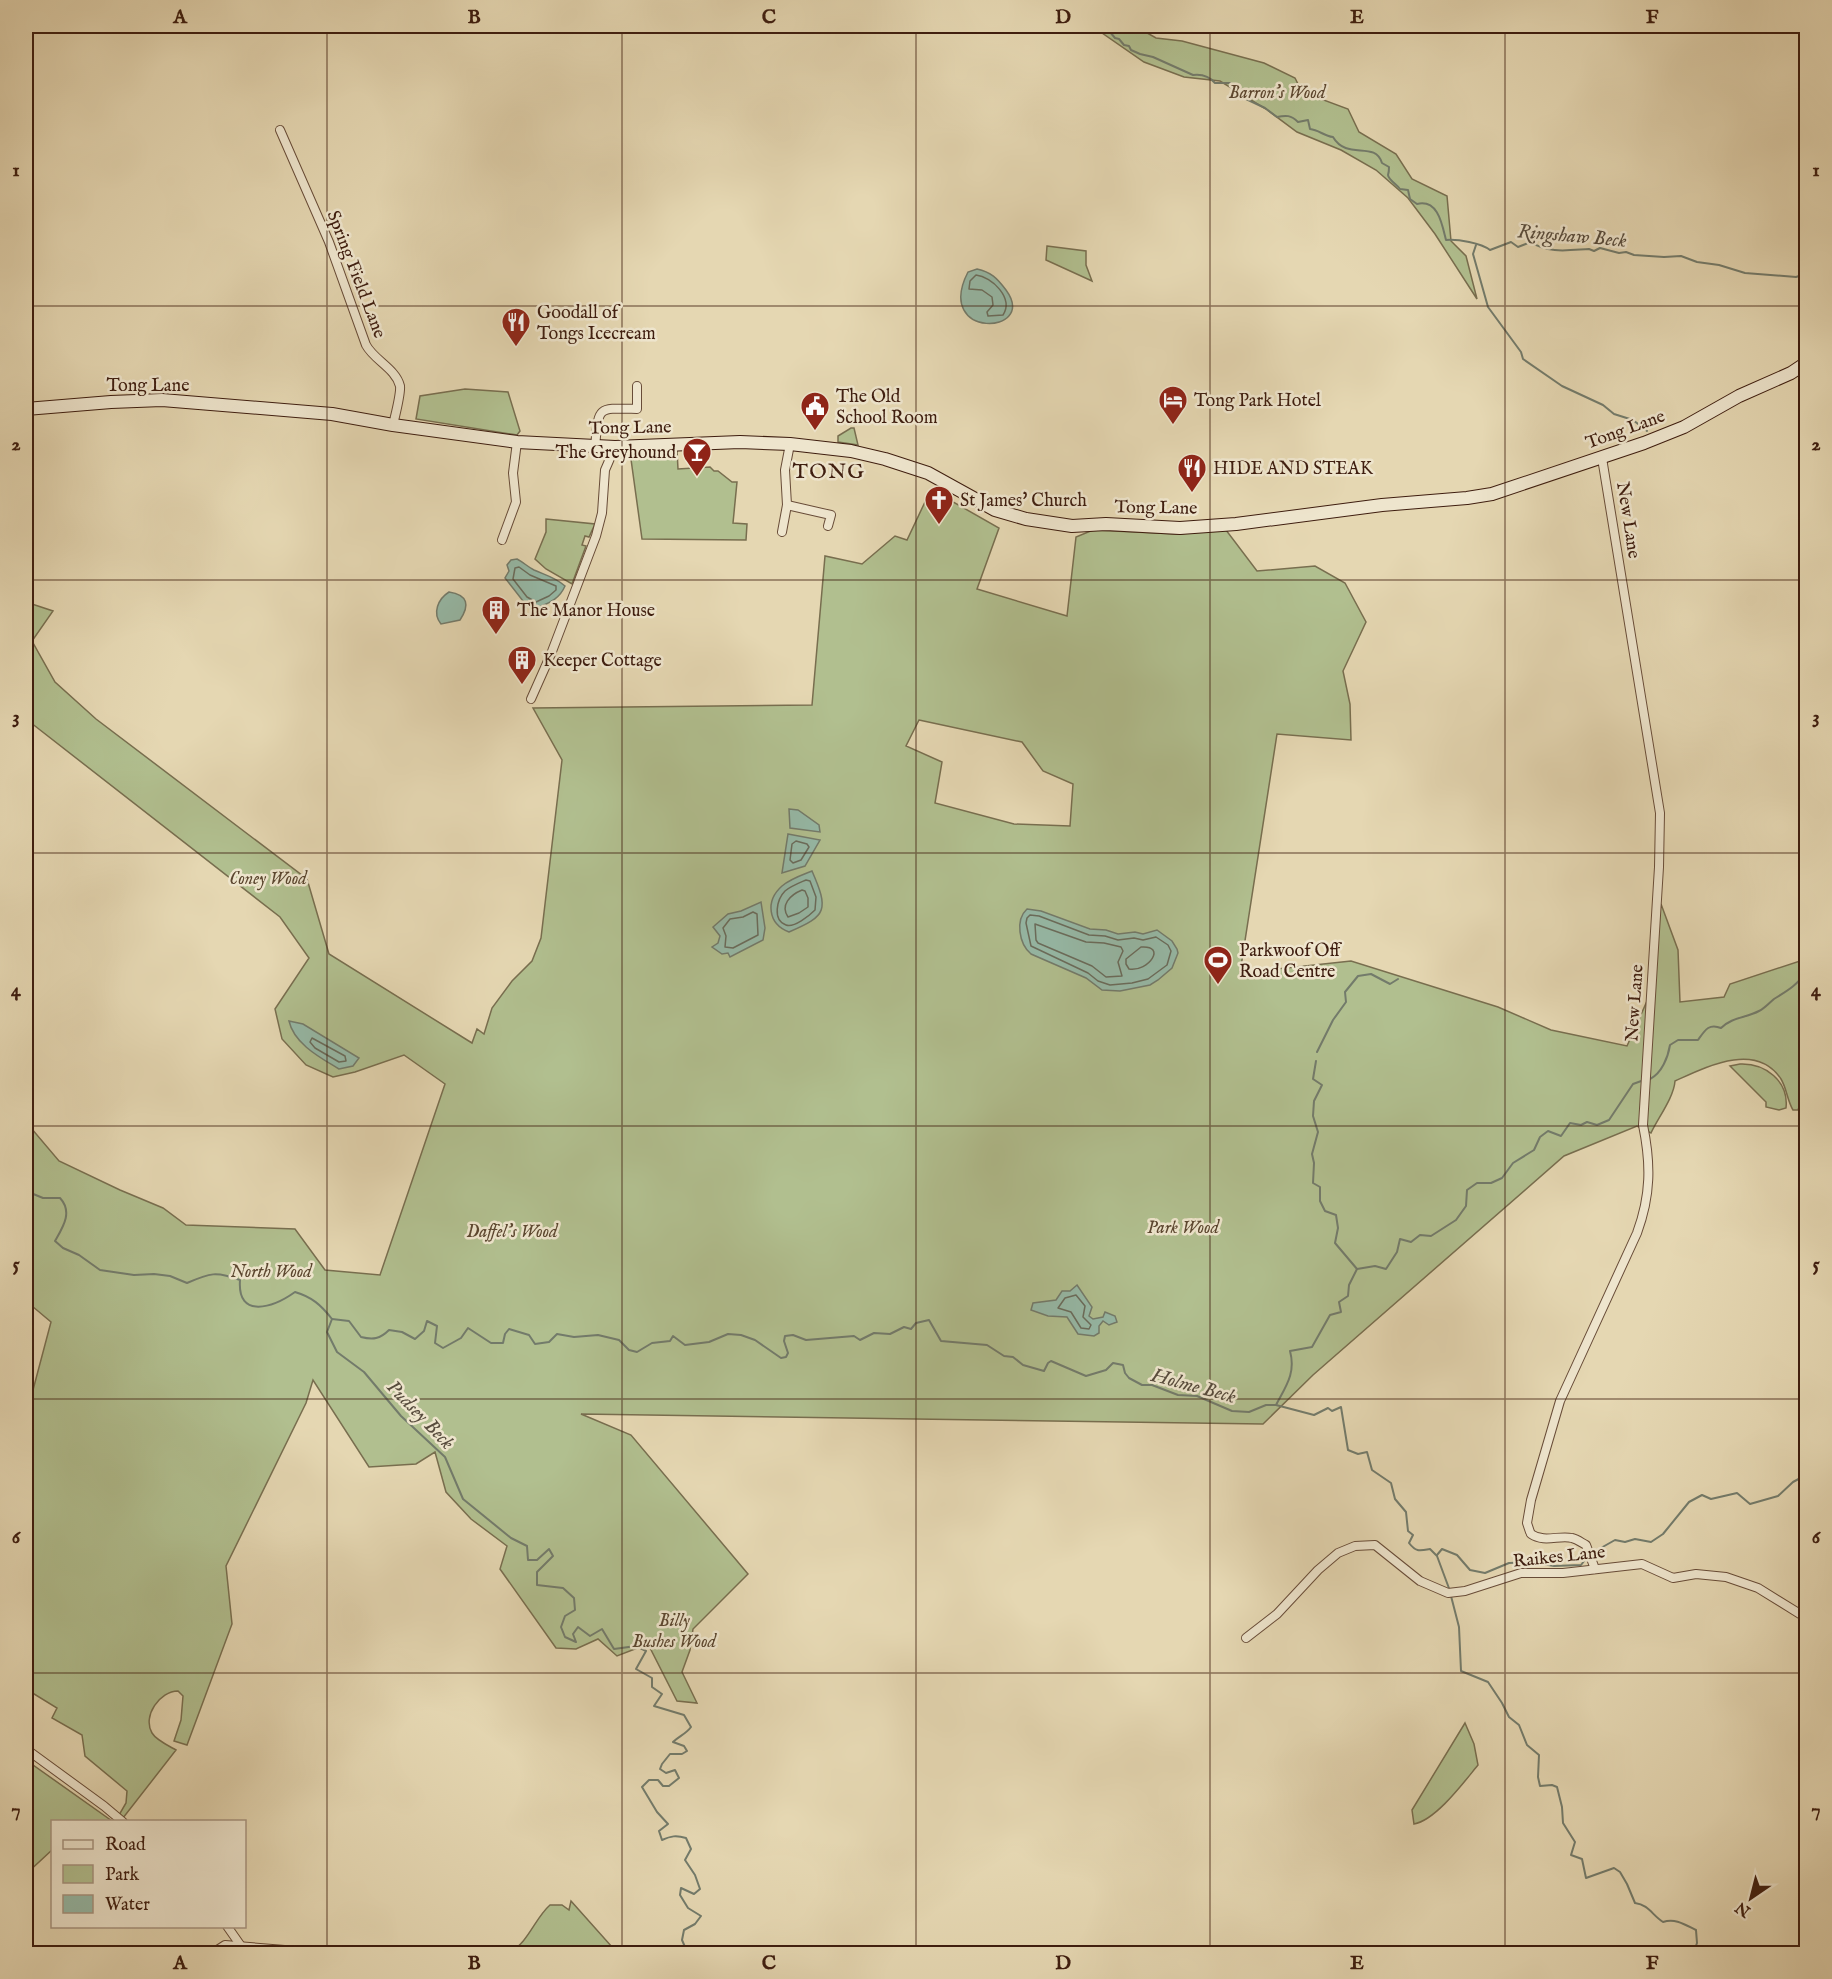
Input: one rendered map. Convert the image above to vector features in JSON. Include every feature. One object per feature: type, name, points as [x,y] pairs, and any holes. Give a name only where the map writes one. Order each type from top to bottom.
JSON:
[{"type":"street","name":"Spring Field Lane","points":[[280,130],[329,242],[366,345],[371,355],[392,372],[400,387],[393,425]]},
{"type":"street","name":"Tong Lane","points":[[26,409],[162,400],[332,414],[517,442],[595,447],[764,442],[790,444],[862,453],[913,468],[936,477],[986,506],[1026,519],[1072,526],[1106,524],[1180,528],[1236,524],[1382,505],[1492,494],[1602,458],[1684,427],[1738,396],[1791,373],[1806,363]]},
{"type":"street","points":[[595,447],[599,414],[608,409],[637,410],[638,386]]},
{"type":"street","points":[[502,540],[516,502],[513,473],[517,442]]},
{"type":"street","points":[[782,532],[787,505],[784,470],[790,444]]},
{"type":"street","points":[[531,699],[551,654],[596,536],[602,513],[605,470],[615,447]]},
{"type":"street","name":"New Lane","points":[[1595,1569],[1586,1545],[1573,1538],[1536,1538],[1530,1533],[1527,1523],[1531,1500],[1560,1401],[1643,1216],[1649,1182],[1650,1165],[1643,1125],[1659,867],[1660,813],[1602,458]]},
{"type":"street","points":[[787,505],[831,515],[828,526]]},
{"type":"street","name":"Raikes Lane","points":[[1246,1638],[1277,1614],[1324,1564],[1338,1553],[1355,1546],[1375,1545],[1420,1581],[1451,1593],[1521,1573],[1563,1573],[1642,1564],[1673,1578],[1696,1574],[1726,1577],[1758,1588],[1806,1616]]},
{"type":"street","points":[[26,1749],[121,1820]]},
{"type":"street","points":[[228,1928],[241,1946]]},
{"type":"street","points":[[211,1953],[225,1946],[297,1951],[456,1951]]},
{"type":"green space","name":"Barron's Wood","points":[[1092,26],[1135,26],[1156,38],[1182,41],[1264,63],[1295,78],[1302,92],[1348,109],[1359,132],[1396,154],[1412,179],[1447,196],[1451,241],[1466,256],[1477,299],[1435,234],[1408,198],[1376,170],[1341,150],[1297,132],[1266,109],[1220,81],[1184,77],[1144,62]]},
{"type":"green space","points":[[1047,246],[1086,251],[1086,265],[1092,281],[1046,260]]},
{"type":"green space","points":[[465,389],[508,392],[520,431],[517,435],[416,419],[420,396]]},
{"type":"green space","points":[[854,428],[858,445],[838,442],[838,436]]},
{"type":"green space","points":[[677,450],[678,469],[710,467],[732,482],[737,482],[733,523],[747,524],[746,540],[642,539],[630,452]]},
{"type":"green space","points":[[932,490],[999,528],[977,589],[1067,616],[1076,537],[1093,530],[1176,534],[1226,530],[1257,571],[1315,566],[1345,583],[1366,622],[1343,671],[1350,704],[1351,740],[1277,734],[1240,973],[1351,961],[1498,1007],[1551,1030],[1627,1046],[1647,1001],[1661,904],[1678,950],[1680,1002],[1724,997],[1730,984],[1806,959],[1806,1105],[1793,1110],[1781,1079],[1771,1068],[1758,1061],[1745,1059],[1716,1064],[1675,1081],[1669,1101],[1651,1133],[1637,1126],[1564,1156],[1313,1375],[1263,1424],[581,1414],[631,1435],[748,1574],[693,1629],[690,1650],[682,1672],[697,1703],[677,1701],[648,1644],[617,1656],[598,1639],[576,1649],[556,1648],[500,1569],[507,1546],[471,1519],[446,1492],[435,1452],[416,1464],[369,1467],[313,1380],[306,1403],[226,1566],[232,1624],[187,1745],[174,1741],[181,1720],[183,1696],[178,1691],[171,1692],[159,1700],[149,1719],[152,1733],[156,1738],[176,1750],[123,1818],[119,1815],[126,1803],[127,1791],[85,1756],[82,1735],[52,1718],[57,1708],[26,1689],[26,1407],[33,1390],[51,1322],[26,1301],[26,1122],[59,1161],[163,1208],[186,1225],[295,1229],[325,1270],[380,1275],[445,1084],[404,1055],[333,1077],[306,1065],[282,1039],[275,1009],[309,958],[280,917],[26,719],[26,602],[53,611],[32,641],[55,682],[96,719],[307,879],[329,954],[472,1043],[477,1029],[484,1034],[492,1008],[512,981],[532,961],[541,938],[562,760],[533,708],[812,705],[825,556],[862,564],[895,536],[907,540],[925,502],[927,503]],"holes":[[[919,720],[1022,742],[1043,771],[1073,784],[1070,826],[1014,824],[935,803],[942,762],[906,746]]]},
{"type":"green space","points":[[546,519],[595,524],[589,537],[585,536],[582,545],[586,546],[572,584],[546,569],[535,559],[546,532]]},
{"type":"green space","points":[[1740,1064],[1758,1067],[1774,1076],[1784,1090],[1786,1108],[1779,1110],[1766,1107],[1766,1102],[1730,1066]]},
{"type":"green space","points":[[1465,1723],[1474,1744],[1478,1765],[1440,1808],[1414,1824],[1412,1810]]},
{"type":"green space","points":[[26,1760],[111,1820],[51,1820],[51,1851],[26,1874]]},
{"type":"green space","points":[[571,1901],[620,1953],[510,1952],[522,1943],[550,1905],[562,1905],[569,1910]]},
{"type":"water","points":[[977,269],[997,279],[1006,290],[1012,305],[1009,316],[999,322],[986,323],[973,319],[964,310],[961,294],[968,272]]},
{"type":"water","points":[[517,559],[565,586],[560,595],[535,609],[523,601],[505,578],[509,571],[507,565],[511,560]]},
{"type":"water","points":[[449,592],[463,598],[466,605],[465,610],[460,620],[441,624],[437,615],[438,606]]},
{"type":"water","points":[[789,809],[798,810],[819,825],[820,832],[790,828]]},
{"type":"water","points":[[788,834],[820,840],[805,866],[782,873]]},
{"type":"water","points":[[812,871],[821,895],[821,910],[811,921],[789,932],[777,924],[773,918],[771,905],[773,898],[785,884]]},
{"type":"water","points":[[761,902],[765,928],[763,940],[730,957],[728,953],[722,954],[712,947],[718,943],[720,936],[713,927],[728,914]]},
{"type":"water","points":[[1027,909],[1041,911],[1090,929],[1106,930],[1118,934],[1135,932],[1143,934],[1157,930],[1172,941],[1178,953],[1172,968],[1150,985],[1120,991],[1102,990],[1086,978],[1031,954],[1027,950],[1021,938],[1020,925]]},
{"type":"water","points":[[289,1021],[303,1024],[359,1058],[353,1066],[339,1069],[302,1043],[296,1037]]},
{"type":"water","points":[[1077,1285],[1092,1307],[1089,1316],[1093,1319],[1103,1317],[1105,1312],[1115,1316],[1117,1322],[1109,1325],[1103,1321],[1099,1326],[1099,1333],[1094,1336],[1078,1334],[1067,1317],[1048,1316],[1031,1310],[1033,1303],[1056,1300],[1062,1291],[1070,1291]]},
{"type":"waterway","name":"Ringshaw Beck","points":[[1105,26],[1115,38],[1129,46],[1131,50],[1193,75],[1205,76],[1215,83],[1230,83],[1246,99],[1277,117],[1288,116],[1298,122],[1308,120],[1310,129],[1333,137],[1346,148],[1367,151],[1378,156],[1382,163],[1389,167],[1388,177],[1400,189],[1408,190],[1410,199],[1417,204],[1430,205],[1434,209],[1441,220],[1446,240],[1469,242],[1490,250],[1511,242],[1518,247],[1531,242],[1552,250],[1589,249],[1594,251],[1600,248],[1634,255],[1681,256],[1745,273],[1796,277],[1802,275],[1806,278]]},
{"type":"waterway","points":[[1476,245],[1473,254],[1488,307],[1521,352],[1523,359],[1562,386],[1603,405],[1614,414],[1633,420],[1647,431]]},
{"type":"waterway","points":[[1650,1079],[1664,1064],[1670,1045],[1678,1040],[1698,1040],[1710,1027],[1721,1028],[1730,1022],[1759,1011],[1792,987],[1806,971]]},
{"type":"waterway","points":[[1317,1052],[1333,1020],[1346,1002],[1345,992],[1358,976],[1371,974],[1390,984],[1398,979]]},
{"type":"waterway","points":[[1316,1061],[1313,1079],[1322,1085],[1314,1101],[1313,1116],[1318,1132],[1312,1154],[1313,1183],[1320,1187],[1320,1201],[1325,1211],[1336,1215],[1338,1228],[1335,1243],[1357,1269]]},
{"type":"waterway","points":[[1276,1405],[1291,1373],[1290,1351],[1312,1347],[1330,1315],[1341,1312],[1339,1302],[1348,1296],[1349,1285],[1357,1269],[1375,1266],[1386,1269],[1397,1252],[1400,1239],[1411,1242],[1420,1235],[1431,1236],[1456,1220],[1466,1206],[1467,1190],[1477,1183],[1491,1183],[1502,1178],[1513,1163],[1534,1150],[1540,1137],[1548,1131],[1561,1136],[1570,1123],[1581,1125],[1587,1122],[1597,1125],[1609,1120],[1633,1084],[1644,1080]]},
{"type":"waterway","name":"Pudsey Beck","points":[[26,1191],[43,1198],[60,1198],[64,1203],[66,1214],[64,1225],[55,1241],[100,1270],[134,1275],[170,1276],[187,1283],[208,1275],[225,1275],[240,1280],[244,1301],[251,1305],[258,1307],[268,1305],[295,1292],[316,1302],[332,1319]]},
{"type":"waterway","name":"Holme Beck","points":[[332,1319],[349,1321],[361,1337],[376,1338],[389,1330],[402,1332],[415,1339],[424,1331],[427,1321],[437,1326],[435,1343],[443,1348],[461,1338],[468,1328],[491,1343],[503,1343],[509,1329],[529,1335],[535,1344],[549,1342],[557,1334],[574,1337],[598,1335],[619,1340],[629,1350],[637,1352],[652,1343],[670,1341],[673,1336],[685,1345],[709,1342],[728,1334],[741,1335],[755,1340],[781,1358],[786,1357],[788,1353],[784,1341],[785,1336],[793,1335],[806,1340],[854,1336],[860,1340],[874,1333],[890,1334],[904,1327],[911,1329],[916,1323],[929,1320],[941,1341],[987,1345],[1004,1356],[1013,1357],[1023,1365],[1044,1371],[1051,1361],[1086,1376],[1106,1370],[1113,1363],[1123,1365],[1129,1378],[1142,1385],[1152,1385],[1178,1395],[1197,1396],[1232,1411],[1249,1412],[1266,1405],[1276,1405],[1314,1415],[1328,1408],[1332,1411],[1341,1407],[1348,1450],[1358,1454],[1367,1452],[1372,1470],[1391,1483],[1395,1499],[1406,1512],[1408,1531],[1413,1535],[1409,1543],[1418,1550],[1430,1549],[1437,1556],[1450,1591]]},
{"type":"waterway","name":"Pudsey Beck","points":[[332,1319],[327,1332],[337,1352],[364,1372],[401,1416],[445,1457],[463,1499],[511,1538],[527,1546],[528,1560],[537,1560],[549,1549],[553,1556],[537,1572],[537,1585],[563,1588],[574,1598],[575,1610],[565,1616],[561,1627],[565,1637],[576,1642],[573,1634],[578,1627],[590,1636],[602,1629],[614,1649],[636,1646],[646,1651],[636,1669],[652,1678],[652,1687],[662,1694],[654,1706],[684,1715],[691,1727],[673,1742],[684,1746],[687,1751],[682,1754],[670,1754],[660,1769],[666,1773],[675,1770],[679,1778],[669,1786],[663,1786],[658,1780],[649,1780],[642,1787],[657,1812],[668,1824],[659,1831],[662,1840],[674,1836],[686,1838],[691,1849],[685,1860],[695,1875],[700,1889],[694,1894],[681,1888],[680,1895],[688,1908],[701,1916],[695,1924],[684,1930],[682,1940],[688,1954]]},
{"type":"waterway","points":[[1592,1553],[1615,1540],[1625,1542],[1635,1539],[1651,1542],[1663,1534],[1689,1502],[1702,1495],[1711,1499],[1737,1493],[1750,1504],[1778,1496],[1793,1482],[1806,1475]]},
{"type":"waterway","points":[[1437,1555],[1442,1549],[1457,1555],[1470,1570],[1485,1573],[1509,1563],[1581,1565],[1588,1556]]},
{"type":"waterway","name":"Holme Beck","points":[[1451,1596],[1459,1627],[1461,1671],[1488,1682],[1509,1717],[1519,1725],[1527,1745],[1539,1755],[1540,1786],[1557,1787],[1563,1823],[1575,1842],[1571,1855],[1582,1859],[1586,1878],[1614,1868],[1620,1872],[1635,1903],[1647,1908],[1663,1922],[1676,1921],[1696,1930],[1697,1943],[1693,1954]]},
{"type":"place","name":"Goodall of Tongs Icecream","points":[[516,348]]},
{"type":"place","name":"Tong Park Hotel","points":[[1173,426]]},
{"type":"place","name":"The Old School Room","points":[[815,432]]},
{"type":"place","name":"The Greyhound","points":[[697,478]]},
{"type":"place","name":"HIDE AND STEAK","points":[[1192,494]]},
{"type":"place","name":"St James' Church","points":[[939,526]]},
{"type":"place","name":"The Manor House","points":[[496,636]]},
{"type":"place","name":"Keeper Cottage","points":[[522,686]]},
{"type":"place","name":"Parkwoof Off Road Centre","points":[[1218,986]]},
{"type":"district","name":"TONG","points":[[829,471]]},
{"type":"park label","name":"Coney Wood","points":[[268,878]]},
{"type":"park label","name":"Park Wood","points":[[1183,1227]]},
{"type":"park label","name":"Daffel's Wood","points":[[512,1231]]},
{"type":"park label","name":"North Wood","points":[[271,1271]]},
{"type":"park label","name":"Billy Bushes Wood","points":[[674,1630]]}]
